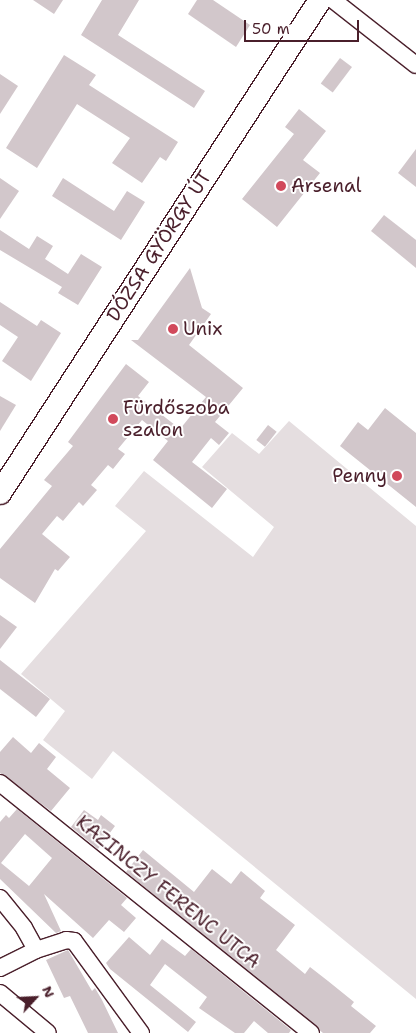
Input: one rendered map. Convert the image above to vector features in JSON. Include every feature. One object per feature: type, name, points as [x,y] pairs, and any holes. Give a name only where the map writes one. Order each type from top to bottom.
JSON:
[{"type":"main road","name":"DÓZSA GYÖRGY ÚT","points":[[0,493],[320,0]]},
{"type":"street","points":[[333,0],[416,65]]},
{"type":"street","name":"KAZINCZY FERENC UTCA","points":[[0,783],[311,1033]]},
{"type":"street","points":[[0,898],[24,928],[36,950]]},
{"type":"street","points":[[0,968],[36,950],[66,940],[74,941],[141,1033]]},
{"type":"street","points":[[0,992],[48,1033]]},
{"type":"shaded area","points":[[289,421],[416,526],[416,999],[113,751],[92,779],[43,740],[65,711],[21,674],[146,531],[115,506],[144,471],[253,557],[274,527],[202,467],[232,433],[259,454]]},
{"type":"building","points":[[33,0],[63,0],[54,14]]},
{"type":"building","points":[[102,0],[139,0],[118,35],[205,91],[194,108],[81,35]]},
{"type":"building","points":[[197,0],[213,0],[250,25],[236,47],[188,14]]},
{"type":"building","points":[[64,55],[96,75],[89,85],[178,142],[166,161],[160,157],[142,183],[112,163],[130,138],[77,104],[37,168],[6,148]]},
{"type":"building","points":[[340,58],[352,67],[333,93],[321,84]]},
{"type":"building","points":[[0,74],[18,86],[0,114]]},
{"type":"building","name":"Arsenal","points":[[299,109],[326,131],[303,160],[320,173],[277,227],[242,199],[294,134],[285,127]]},
{"type":"building","points":[[416,149],[416,187],[398,173]]},
{"type":"building","points":[[0,178],[19,191],[0,219]]},
{"type":"building","points":[[63,178],[114,211],[127,191],[145,202],[121,240],[52,196]]},
{"type":"building","points":[[384,215],[416,240],[416,268],[371,231]]},
{"type":"building","points":[[0,230],[29,249],[37,236],[53,246],[45,259],[68,274],[81,254],[102,267],[78,305],[58,293],[62,287],[0,250]]},
{"type":"building","points":[[190,268],[202,308],[211,314],[189,345],[243,388],[215,422],[229,433],[219,445],[211,438],[192,462],[227,489],[212,508],[153,460],[168,441],[142,420],[118,449],[125,454],[113,469],[108,465],[91,485],[97,490],[83,506],[79,502],[63,521],[57,516],[42,534],[70,557],[58,571],[55,569],[35,603],[0,578],[0,549],[52,486],[44,480],[73,446],[68,442],[126,364],[149,382],[138,396],[180,429],[206,397],[131,340],[138,340]]},
{"type":"building","points":[[0,302],[37,326],[41,320],[61,333],[31,381],[2,361],[18,337],[0,325]]},
{"type":"building","points":[[0,396],[16,405],[0,431]]},
{"type":"building","name":"Penny","points":[[385,408],[416,433],[416,507],[340,446],[358,422],[368,430]]},
{"type":"building","points":[[268,425],[277,432],[265,447],[256,440]]},
{"type":"building","points":[[0,615],[17,627],[0,649]]},
{"type":"building","points":[[0,660],[50,699],[36,717],[0,689]]},
{"type":"building","points":[[13,737],[31,753],[39,743],[56,757],[47,769],[70,788],[51,811],[0,773],[0,752]]},
{"type":"building","points":[[17,809],[127,898],[121,905],[136,918],[124,932],[109,920],[93,938],[44,894],[61,931],[56,933],[0,879],[0,822],[6,815],[9,818]],"holes":[[[25,834],[52,858],[29,886],[1,863]]]},
{"type":"building","points":[[84,810],[98,820],[101,815],[115,826],[98,849],[71,827]]},
{"type":"building","points":[[143,850],[194,892],[212,869],[231,884],[241,871],[265,891],[260,898],[295,925],[276,950],[305,974],[310,967],[354,1002],[351,1006],[376,1026],[370,1033],[323,1033],[126,872]]},
{"type":"building","points":[[129,937],[150,955],[162,939],[185,956],[191,949],[291,1030],[289,1033],[268,1033],[254,1021],[244,1033],[235,1033],[199,1008],[207,997],[165,964],[150,985],[196,1022],[188,1032],[110,969],[106,963]]},
{"type":"building","points":[[68,950],[92,991],[95,988],[118,1033],[88,1033],[70,996],[64,998],[46,960]]},
{"type":"place","name":"Arsenal","points":[[281,186]]},
{"type":"place","name":"Unix","points":[[173,329]]},
{"type":"place","name":"Fürdőszoba szalon","points":[[113,419]]},
{"type":"place","name":"Penny","points":[[397,476]]}]
